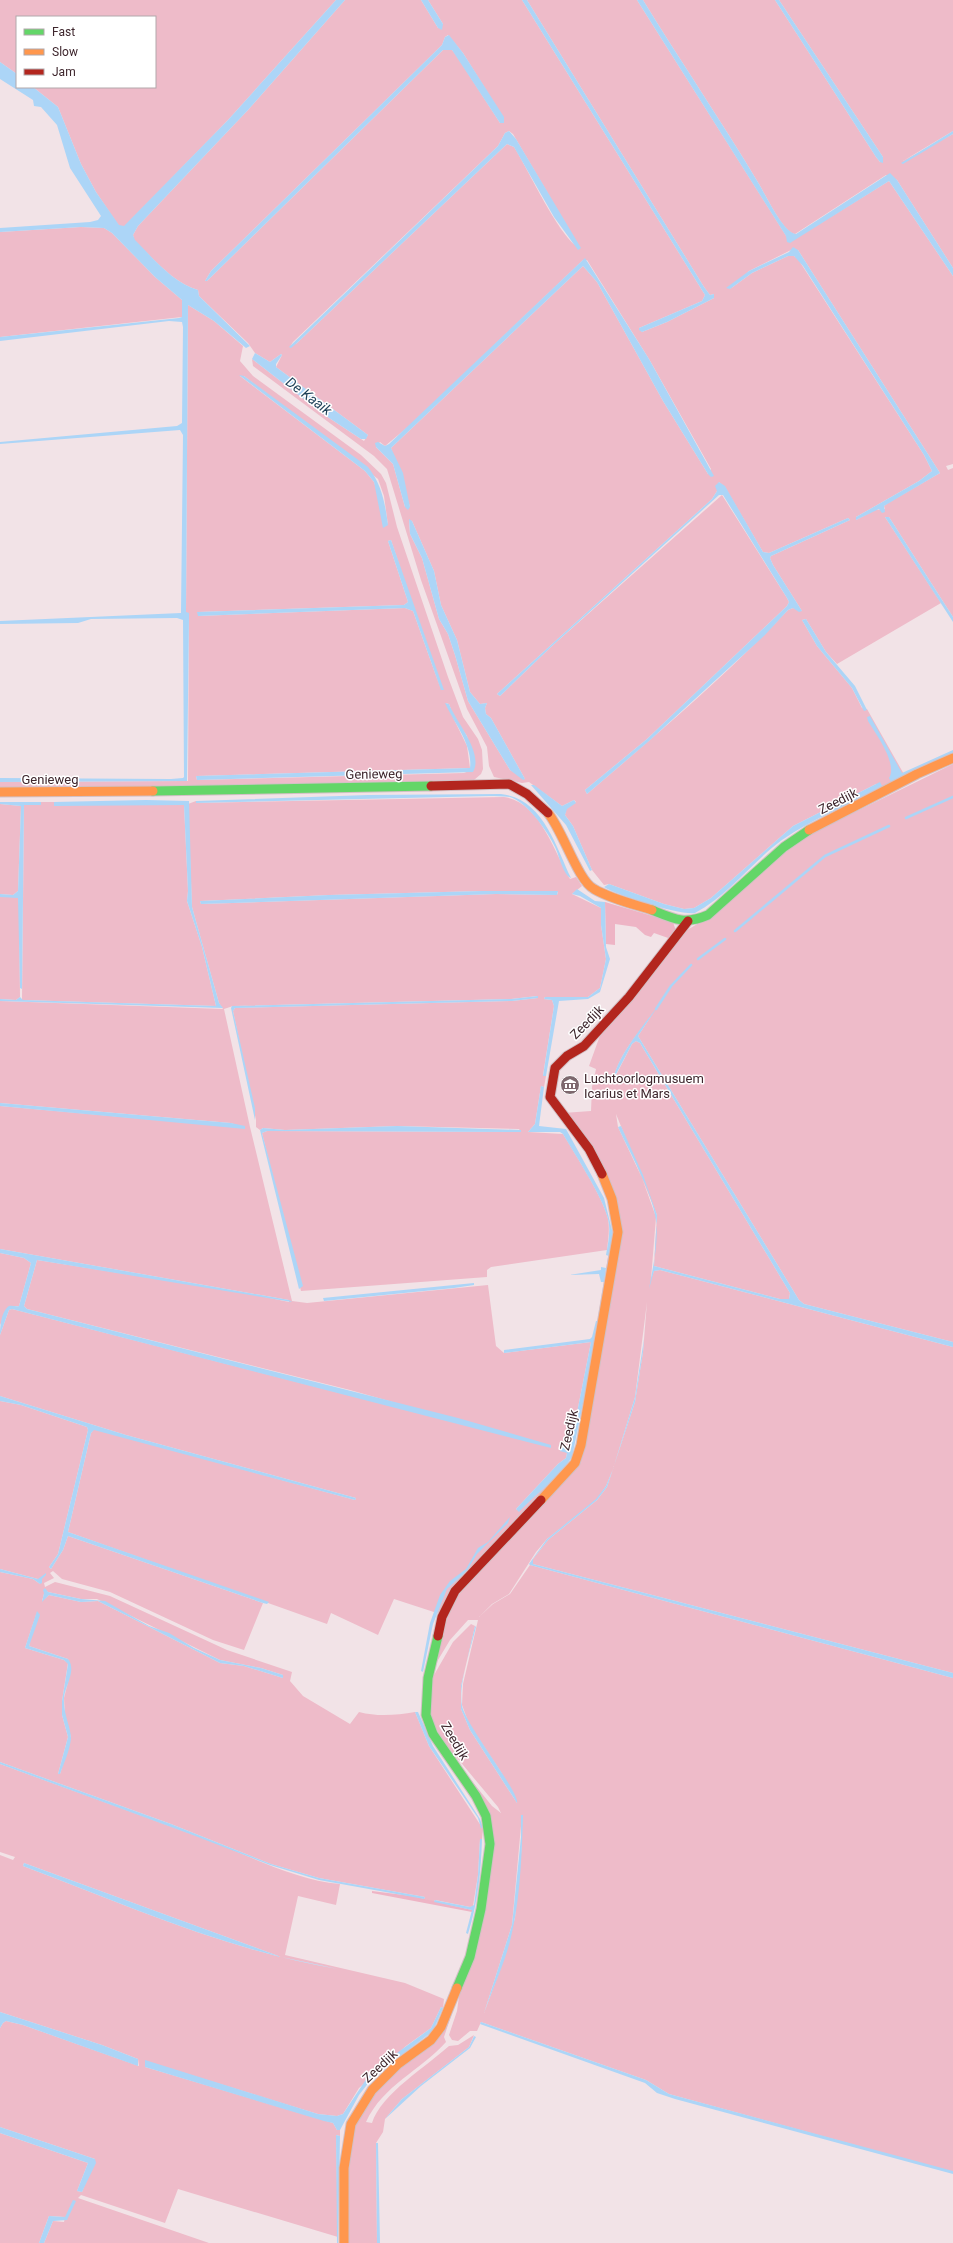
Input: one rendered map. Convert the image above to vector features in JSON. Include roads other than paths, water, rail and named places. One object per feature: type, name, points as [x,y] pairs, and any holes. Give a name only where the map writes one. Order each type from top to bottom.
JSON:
[{"type":"street","name":"Zeedijk","points":[[344,2243],[344,2168],[351,2124],[372,2090],[398,2064],[413,2055],[431,2040],[441,2027],[470,1957],[482,1909],[490,1844],[490,1835],[486,1816],[476,1796],[433,1734],[426,1715],[428,1678],[442,1617],[455,1591],[522,1519],[564,1477],[575,1463],[581,1445],[618,1232],[617,1215],[610,1190],[588,1148],[563,1118],[550,1097],[555,1068],[568,1056],[584,1046],[629,997],[688,921],[708,915],[784,847],[806,832],[917,774],[953,758]]},
{"type":"street","name":"Genieweg","points":[[0,792],[102,792],[509,784],[522,788],[554,822],[586,883],[594,889],[672,918],[688,921]]},
{"type":"water","points":[[336,0],[345,0],[248,110],[138,226],[133,235],[135,240],[172,276],[189,287],[198,290],[199,296],[250,346],[246,348],[214,321],[188,305],[186,612],[189,613],[189,617],[187,781],[0,782],[0,778],[171,779],[184,777],[183,620],[177,618],[91,619],[78,623],[0,624],[0,621],[181,613],[183,435],[180,430],[0,444],[0,442],[177,426],[182,423],[183,327],[182,322],[169,321],[0,341],[0,337],[179,318],[182,317],[182,300],[155,277],[112,233],[104,228],[81,227],[0,232],[0,228],[90,222],[98,220],[101,216],[70,168],[57,125],[41,107],[34,106],[33,100],[0,79],[0,62],[16,73],[16,88],[34,88],[58,107],[81,164],[96,192],[119,225],[124,226],[228,120]]},
{"type":"water","points":[[421,0],[428,0],[443,24],[442,30],[438,28]]},
{"type":"water","points":[[522,0],[527,0],[704,287],[710,295],[714,294],[714,298],[667,322],[642,332],[639,330],[639,328],[702,301],[705,295]]},
{"type":"water","points":[[637,0],[643,0],[745,161],[775,213],[786,228],[796,234],[890,173],[897,180],[953,268],[953,276],[889,181],[790,243],[787,242],[786,236]]},
{"type":"water","points":[[775,0],[779,0],[883,157],[883,163],[876,157]]},
{"type":"water","points":[[449,35],[463,53],[504,117],[504,123],[500,123],[452,50],[443,50],[207,281],[205,281],[211,271],[442,45],[445,37]]},
{"type":"water","points":[[509,131],[516,139],[581,248],[578,250],[554,217],[514,147],[507,144],[297,343],[291,348],[289,347],[498,146],[505,133]]},
{"type":"water","points":[[953,131],[953,134],[903,164],[901,163]]},
{"type":"water","points":[[793,247],[798,250],[940,473],[884,506],[885,512],[882,513],[879,509],[856,520],[856,517],[919,481],[932,471],[924,455],[803,266],[794,256],[788,256],[752,273],[730,289],[726,288],[749,271],[789,252]]},
{"type":"water","points":[[585,258],[649,359],[714,476],[711,477],[708,474],[663,401],[597,282],[583,266],[391,448],[403,473],[410,507],[408,510],[405,507],[393,464],[376,447],[375,443],[378,442],[385,446],[389,444]]},
{"type":"water","name":"De Kaaik","points":[[255,353],[270,362],[281,354],[282,355],[276,364],[276,367],[368,435],[366,439],[361,439],[323,414],[252,359]]},
{"type":"water","points":[[239,375],[244,376],[368,467],[380,487],[386,509],[388,525],[383,528],[374,482],[365,471]]},
{"type":"water","points":[[719,482],[725,486],[763,552],[769,553],[848,518],[850,520],[771,556],[770,558],[773,565],[802,611],[799,612],[793,608],[788,610],[765,635],[649,741],[587,794],[585,790],[647,739],[787,606],[789,602],[723,495],[719,495],[552,646],[500,696],[497,694],[712,499],[717,491],[715,486]]},
{"type":"water","points":[[885,517],[889,517],[953,617],[953,622]]},
{"type":"water","points":[[409,519],[412,521],[434,571],[441,605],[457,640],[470,692],[480,704],[487,703],[485,708],[486,714],[491,718],[525,779],[523,780],[510,770],[468,701],[448,634],[439,619],[422,558],[410,534]]},
{"type":"water","points":[[391,540],[444,690],[441,690],[413,611],[405,608],[198,616],[197,612],[404,605],[408,602],[388,541]]},
{"type":"water","points":[[806,619],[826,652],[855,686],[867,710],[864,711],[852,688],[817,646],[802,620]]},
{"type":"water","points":[[445,703],[449,704],[472,747],[475,756],[473,772],[197,780],[196,776],[470,768],[469,751],[466,743]]},
{"type":"water","points":[[870,716],[902,773],[953,750],[953,753],[891,782],[889,778],[891,765],[881,741],[868,721],[867,717]]},
{"type":"water","points":[[880,782],[882,786],[806,825],[782,840],[730,888],[707,906],[695,913],[677,911],[649,904],[621,895],[604,887],[609,884],[664,904],[684,909],[694,908],[711,898],[793,826]]},
{"type":"water","points":[[531,785],[534,785],[562,806],[574,800],[576,803],[567,809],[565,815],[573,826],[592,870],[590,871],[566,825]]},
{"type":"water","points":[[501,794],[515,797],[528,804],[538,814],[553,839],[571,878],[566,873],[555,847],[536,818],[517,800],[510,797],[489,796],[196,803],[196,801],[368,795]]},
{"type":"water","points":[[146,800],[189,801],[192,907],[219,1003],[223,1008],[0,1001],[0,999],[16,1000],[20,997],[23,1000],[216,1006],[202,947],[187,901],[188,891],[184,805],[54,806],[54,802]]},
{"type":"water","points":[[0,802],[41,802],[41,805],[24,805],[22,989],[20,988],[18,898],[0,897],[0,894],[13,895],[18,891],[21,806],[0,804]]},
{"type":"water","points":[[577,889],[595,901],[605,902],[606,947],[610,959],[600,992],[588,999],[559,1001],[546,1076],[543,1076],[554,1006],[552,1000],[544,999],[545,997],[588,997],[600,988],[606,959],[601,925],[601,908],[580,896],[572,894]]},
{"type":"water","points":[[482,891],[558,891],[557,895],[496,894],[201,904],[200,901],[329,895]]},
{"type":"water","points":[[538,996],[538,998],[512,1001],[235,1008],[233,1011],[255,1108],[255,1120],[231,1008],[232,1006],[511,999]]},
{"type":"water","points":[[658,1006],[638,1036],[799,1300],[804,1304],[953,1342],[953,1347],[660,1270],[654,1271],[649,1289],[654,1258],[654,1266],[780,1299],[789,1299],[790,1293],[640,1043],[636,1041],[632,1044],[613,1080],[625,1051]]},
{"type":"water","points":[[541,1086],[544,1087],[539,1126],[566,1129],[604,1198],[613,1234],[609,1256],[606,1255],[609,1237],[608,1219],[601,1199],[563,1134],[560,1132],[528,1132],[535,1124]]},
{"type":"water","points":[[0,1103],[231,1123],[245,1126],[245,1129],[0,1106]]},
{"type":"water","points":[[397,1126],[521,1130],[521,1132],[267,1131],[262,1133],[303,1286],[299,1289],[260,1130],[263,1128],[285,1130]]},
{"type":"water","points":[[621,1126],[643,1175],[657,1215],[656,1225],[655,1215],[649,1194],[618,1127]]},
{"type":"water","points":[[656,1225],[657,1233],[654,1258]]},
{"type":"water","points":[[0,1249],[289,1300],[292,1302],[37,1260],[24,1306],[27,1309],[458,1418],[551,1445],[551,1448],[12,1309],[9,1310],[0,1335],[0,1328],[6,1308],[9,1306],[19,1306],[31,1263],[24,1258],[0,1253]]},
{"type":"water","points":[[601,1267],[606,1268],[604,1282],[601,1282],[599,1274],[569,1275],[601,1270]]},
{"type":"water","points":[[474,1283],[474,1285],[454,1288],[324,1301],[323,1298]]},
{"type":"water","points":[[647,1302],[643,1352],[635,1402],[614,1466],[635,1397],[644,1339]]},
{"type":"water","points":[[596,1321],[600,1321],[572,1457],[554,1479],[519,1512],[516,1509],[558,1464],[566,1458],[567,1453],[560,1451],[561,1447],[570,1448],[591,1342],[504,1353],[504,1350],[590,1339],[592,1337]]},
{"type":"water","points":[[0,1396],[126,1435],[356,1498],[355,1500],[94,1430],[91,1433],[68,1532],[269,1602],[267,1604],[263,1603],[68,1536],[63,1550],[51,1569],[49,1567],[58,1554],[88,1430],[87,1427],[21,1405],[0,1401]]},
{"type":"water","points":[[613,1470],[607,1487],[597,1500],[548,1540],[533,1559],[533,1564],[953,1673],[953,1678],[530,1565],[529,1564],[547,1539],[596,1499],[606,1486]]},
{"type":"water","points":[[510,1517],[508,1523],[477,1554],[467,1571],[447,1589],[433,1624],[423,1672],[421,1671],[430,1623],[440,1595],[450,1581],[466,1569],[478,1548],[488,1542]]},
{"type":"water","points":[[0,1569],[38,1579],[46,1573],[46,1575],[40,1584],[33,1579],[0,1572]]},
{"type":"water","points":[[45,1588],[48,1592],[81,1599],[105,1601],[149,1626],[169,1633],[194,1648],[220,1660],[261,1668],[283,1675],[283,1678],[244,1666],[220,1663],[98,1601],[81,1602],[49,1595],[42,1602],[44,1593],[43,1590]]},
{"type":"water","points":[[37,1611],[40,1615],[29,1646],[68,1659],[71,1668],[64,1704],[71,1738],[68,1752],[60,1774],[58,1774],[68,1737],[62,1715],[62,1701],[68,1664],[64,1660],[25,1648]]},
{"type":"water","points":[[475,1626],[476,1627],[468,1656]]},
{"type":"water","points":[[463,1678],[462,1688],[461,1697]]},
{"type":"water","points":[[461,1697],[462,1706],[466,1716],[516,1797],[517,1803],[470,1730],[461,1709]]},
{"type":"water","points":[[415,1712],[418,1712],[433,1746],[480,1819],[483,1828],[481,1828],[478,1818],[429,1746]]},
{"type":"water","points":[[0,1762],[171,1824],[271,1864],[319,1878],[425,1897],[424,1899],[319,1880],[270,1865],[0,1764]]},
{"type":"water","points":[[521,1815],[523,1815],[521,1861],[514,1923],[506,1956],[484,2013],[512,1925],[521,1837]]},
{"type":"water","points":[[480,1839],[482,1839],[478,1887],[468,1934],[466,1933],[472,1910],[434,1902],[435,1900],[470,1907],[474,1905],[478,1875]]},
{"type":"water","points":[[24,1863],[280,1956],[257,1951],[218,1939],[139,1911],[23,1866]]},
{"type":"water","points":[[285,1958],[338,1969],[297,1961]]},
{"type":"water","points":[[441,2007],[443,2008],[433,2031],[373,2077],[359,2095],[340,2130],[337,2130],[333,2123],[145,2067],[145,2060],[318,2114],[337,2116],[343,2114],[367,2078],[382,2064],[431,2028]]},
{"type":"water","points":[[0,2012],[102,2045],[138,2059],[138,2066],[23,2025],[6,2021],[0,2028]]},
{"type":"water","points":[[481,2022],[646,2080],[669,2094],[953,2171],[953,2174],[675,2099],[657,2093],[645,2083],[480,2024]]},
{"type":"water","points":[[474,2036],[476,2037],[470,2048],[421,2086],[385,2119],[402,2099],[469,2047]]},
{"type":"water","points":[[0,2127],[95,2159],[96,2163],[82,2192],[77,2191],[88,2163],[0,2133]]},
{"type":"water","points":[[336,2135],[340,2136],[338,2243],[337,2243]]},
{"type":"water","points":[[376,2143],[378,2143],[380,2243],[377,2243]]},
{"type":"water","points":[[73,2200],[76,2201],[67,2220],[53,2221],[44,2243],[39,2243],[49,2216],[65,2217]]},
{"type":"waterway","points":[[906,818],[953,797]]},
{"type":"waterway","points":[[735,931],[825,856],[889,826]]},
{"type":"waterway","points":[[698,959],[725,939]]},
{"type":"waterway","points":[[656,1009],[671,986],[691,965]]},
{"type":"place","name":"Luchtoorlogmusuem Icarius et Mars","points":[[570,1085]]}]
